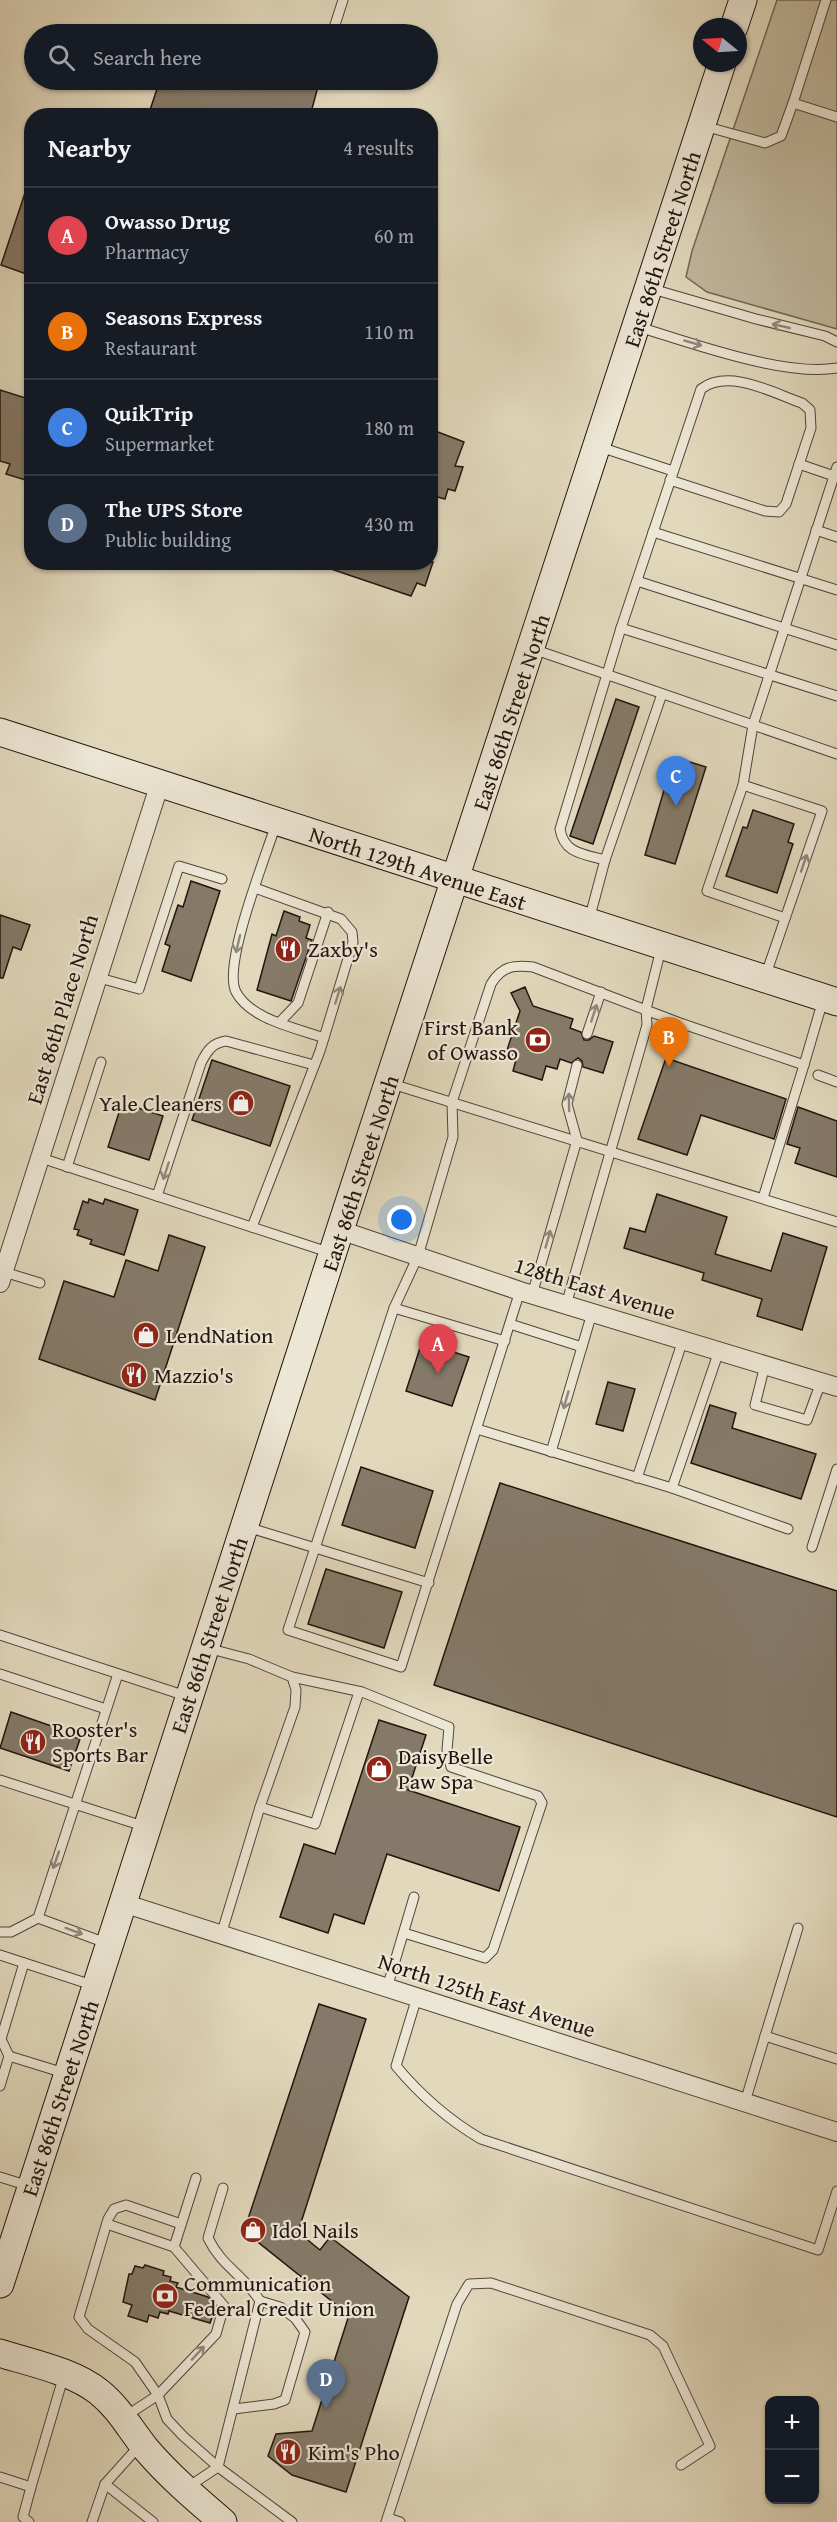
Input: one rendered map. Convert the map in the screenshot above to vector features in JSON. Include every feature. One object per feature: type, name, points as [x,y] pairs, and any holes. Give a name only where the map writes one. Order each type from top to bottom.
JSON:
[{"type":"main road","points":[[737,18],[743,0]]},
{"type":"main road","name":"East 86th Street North","points":[[0,2284],[244,1527],[719,72]]},
{"type":"main road","name":"North 129th Avenue East","points":[[0,732],[830,1000]]},
{"type":"main road","points":[[0,2353],[64,2375],[98,2391],[124,2418],[142,2444],[203,2508]]},
{"type":"street","name":"East 86th Place North","points":[[2,1277],[96,976],[160,783]]},
{"type":"street","name":"128th East Avenue","points":[[337,1242],[418,1256],[526,1293],[829,1384]]},
{"type":"street","name":"North 125th East Avenue","points":[[123,1904],[837,2132]]},
{"type":"lane","points":[[335,24],[343,0]]},
{"type":"lane","points":[[702,126],[765,143],[781,136],[826,0]]},
{"type":"lane","points":[[793,103],[837,117]]},
{"type":"lane","points":[[649,288],[756,320],[825,336],[837,342]]},
{"type":"lane","points":[[636,327],[735,356],[816,372],[837,368]]},
{"type":"lane","points":[[597,447],[672,476],[765,511],[779,512],[786,504],[811,428],[810,410],[802,403],[728,379],[710,382],[701,389],[672,476],[653,532],[637,581],[621,628],[560,829],[562,842],[568,849],[605,860]]},
{"type":"lane","points":[[785,918],[707,891],[743,785],[753,725],[835,478],[799,464]]},
{"type":"lane","points":[[816,530],[837,537]]},
{"type":"lane","points":[[653,532],[837,590]]},
{"type":"lane","points":[[637,581],[837,645]]},
{"type":"lane","points":[[621,628],[837,696]]},
{"type":"lane","points":[[532,649],[837,754]]},
{"type":"lane","points":[[588,922],[605,860],[662,694]]},
{"type":"lane","points":[[743,785],[822,811],[765,978]]},
{"type":"lane","points":[[277,822],[240,933],[232,978],[236,993],[250,1007],[280,1022],[324,1038]]},
{"type":"lane","points":[[96,976],[139,989],[179,866],[222,879]]},
{"type":"lane","points":[[252,1227],[320,1051],[352,942],[348,925],[328,912],[255,888]]},
{"type":"lane","points":[[280,1022],[298,1004],[328,912]]},
{"type":"lane","points":[[566,1305],[647,1025],[646,1009],[662,946]]},
{"type":"lane","points":[[577,1065],[567,1104],[577,1140],[526,1293],[510,1324],[401,1667],[288,1630],[394,1308],[418,1256],[453,1137],[452,1102],[491,984],[499,972],[508,967],[533,967],[804,1065]]},
{"type":"lane","points":[[587,1034],[601,992]]},
{"type":"lane","points":[[763,1198],[804,1065],[830,1000]]},
{"type":"lane","points":[[157,1196],[201,1063],[208,1050],[218,1042],[226,1041],[314,1065]]},
{"type":"lane","points":[[67,1167],[100,1062]]},
{"type":"lane","points":[[818,1075],[837,1082]]},
{"type":"lane","points":[[389,1083],[837,1222]]},
{"type":"lane","points":[[41,1158],[252,1227],[337,1242]]},
{"type":"lane","points":[[2,1277],[40,1283]]},
{"type":"lane","points":[[394,1308],[505,1341]]},
{"type":"lane","points":[[551,1452],[592,1313]]},
{"type":"lane","points":[[510,1324],[582,1347]]},
{"type":"lane","points":[[637,1478],[683,1340]]},
{"type":"lane","points":[[672,1488],[719,1351]]},
{"type":"lane","points":[[765,1365],[755,1405],[807,1419],[829,1384]]},
{"type":"lane","points":[[477,1429],[672,1488],[788,1528]]},
{"type":"lane","points":[[812,1547],[837,1469]]},
{"type":"lane","points":[[244,1527],[429,1583]]},
{"type":"lane","points":[[0,1635],[189,1697]]},
{"type":"lane","points":[[205,1647],[249,1659],[292,1677],[359,1692],[449,1727],[447,1750],[451,1767],[538,1796],[542,1803],[493,1950],[485,1958],[404,1933]]},
{"type":"lane","points":[[0,1674],[106,1709]]},
{"type":"lane","points":[[0,1932],[11,1932],[38,1918],[118,1674]]},
{"type":"lane","points":[[221,1935],[260,1807],[295,1707],[296,1690],[292,1677]]},
{"type":"lane","points":[[260,1807],[315,1824],[359,1692]]},
{"type":"lane","points":[[0,1780],[147,1828]]},
{"type":"lane","points":[[387,1988],[414,1897]]},
{"type":"lane","points":[[38,1918],[109,1944]]},
{"type":"lane","points":[[745,2102],[798,1928]]},
{"type":"lane","points":[[0,1955],[95,1986]]},
{"type":"lane","points":[[0,2086],[9,2056],[0,2038],[24,1963]]},
{"type":"lane","points":[[417,1997],[396,2066],[419,2094],[457,2125],[481,2139],[818,2250],[837,2191]]},
{"type":"lane","points":[[765,2036],[837,2059]]},
{"type":"lane","points":[[9,2056],[67,2074]]},
{"type":"lane","points":[[0,2177],[31,2187]]},
{"type":"lane","points":[[174,2247],[196,2178]]},
{"type":"lane","points":[[223,2188],[208,2238],[217,2258],[249,2285],[260,2301],[280,2307],[295,2318],[302,2326],[305,2338],[285,2400],[274,2404],[234,2409]]},
{"type":"lane","points":[[181,2224],[126,2205],[114,2209],[106,2224],[79,2317],[88,2329],[135,2362],[158,2395],[167,2419],[218,2467],[292,2522]]},
{"type":"lane","points":[[106,2224],[174,2247],[224,2306],[216,2334],[158,2395],[124,2418]]},
{"type":"lane","points":[[399,2522],[387,2520],[457,2304],[469,2284],[492,2283],[650,2335],[663,2346],[710,2446],[681,2465]]},
{"type":"lane","points":[[203,2508],[218,2467],[234,2409],[260,2301]]},
{"type":"lane","points":[[26,2519],[31,2487],[64,2375]]},
{"type":"lane","points":[[93,2522],[105,2484],[142,2444]]},
{"type":"lane","points":[[0,2477],[31,2487]]},
{"type":"lane","points":[[105,2484],[153,2522]]},
{"type":"shaded area","points":[[777,0],[837,0],[837,329],[707,292],[686,277],[692,251]]},
{"type":"building","points":[[157,90],[317,90],[312,108],[151,108]]},
{"type":"building","points":[[24,196],[24,273],[1,265]]},
{"type":"building","points":[[0,390],[24,398],[24,480],[6,474],[10,464],[0,461]]},
{"type":"building","points":[[438,432],[464,442],[455,466],[463,467],[455,491],[448,489],[445,499],[438,497]]},
{"type":"building","points":[[334,570],[430,570],[425,586],[417,583],[411,596]]},
{"type":"building","points":[[616,699],[639,707],[593,844],[570,836]]},
{"type":"building","points":[[677,758],[706,767],[675,864],[645,855],[667,780],[670,781]]},
{"type":"building","points":[[753,810],[794,824],[788,842],[793,844],[777,893],[726,876],[743,827],[747,828]]},
{"type":"building","points":[[191,881],[220,891],[191,981],[162,971],[170,946],[165,944],[178,905],[183,907]]},
{"type":"building","name":"Zaxby's","points":[[284,911],[300,917],[299,921],[310,925],[306,938],[312,940],[291,1001],[257,990],[272,934],[276,936]]},
{"type":"building","points":[[0,915],[30,925],[21,950],[13,947],[3,978],[0,978]]},
{"type":"building","name":"First Bank of Owasso","points":[[525,987],[533,1006],[573,1019],[570,1028],[581,1032],[584,1040],[589,1040],[594,1036],[613,1042],[603,1073],[583,1067],[582,1061],[578,1058],[571,1063],[560,1059],[557,1069],[546,1066],[542,1080],[513,1071],[517,1056],[506,1053],[520,1011],[511,993]]},
{"type":"building","points":[[666,1058],[786,1099],[774,1139],[701,1115],[687,1155],[638,1139]]},
{"type":"building","name":"Yale Cleaners","points":[[212,1060],[290,1086],[270,1146],[192,1120]]},
{"type":"building","points":[[122,1103],[163,1116],[149,1160],[108,1147]]},
{"type":"building","points":[[798,1107],[837,1121],[837,1177],[795,1163],[800,1148],[787,1144]]},
{"type":"building","points":[[657,1194],[727,1217],[715,1254],[771,1271],[783,1233],[827,1247],[802,1330],[757,1316],[762,1299],[702,1280],[704,1273],[624,1248],[630,1228],[645,1232]]},
{"type":"building","points":[[89,1199],[103,1204],[105,1199],[138,1210],[124,1255],[90,1244],[92,1240],[77,1235],[79,1230],[74,1229],[83,1201],[88,1203]]},
{"type":"building","points":[[169,1235],[205,1247],[155,1400],[39,1359],[64,1281],[114,1297],[126,1260],[158,1271]]},
{"type":"building","points":[[422,1342],[469,1357],[452,1406],[406,1391]]},
{"type":"building","points":[[608,1382],[635,1389],[623,1431],[596,1424]]},
{"type":"building","points":[[710,1405],[736,1413],[732,1428],[816,1454],[801,1499],[691,1463]]},
{"type":"building","points":[[361,1467],[433,1491],[415,1548],[342,1525]]},
{"type":"building","points":[[500,1483],[837,1591],[837,1817],[434,1685]]},
{"type":"building","points":[[326,1569],[402,1592],[384,1648],[308,1624]]},
{"type":"building","name":"Rooster's Sports Bar","points":[[11,1712],[60,1729],[59,1732],[80,1739],[69,1771],[0,1748]]},
{"type":"building","points":[[379,1720],[426,1735],[408,1790],[520,1827],[499,1891],[387,1854],[364,1924],[334,1914],[328,1933],[280,1917],[304,1844],[335,1854]]},
{"type":"building","points":[[319,2004],[366,2019],[298,2232],[320,2250],[330,2237],[409,2297],[346,2492],[292,2475],[268,2456],[276,2434],[312,2431],[349,2315],[249,2235],[246,2225]]},
{"type":"building","name":"Communication Federal Credit Union","points":[[145,2265],[164,2271],[163,2275],[171,2277],[170,2281],[178,2283],[176,2287],[208,2297],[216,2307],[210,2323],[169,2311],[168,2314],[160,2312],[158,2318],[149,2315],[147,2322],[128,2316],[132,2305],[123,2302],[129,2274],[132,2274],[135,2266],[143,2268]]},
{"type":"place","name":"QuikTrip","points":[[676,806]]},
{"type":"place","name":"Zaxby's","points":[[288,949]]},
{"type":"place","name":"First Bank of Owasso","points":[[538,1040]]},
{"type":"place","name":"Seasons Express","points":[[669,1067]]},
{"type":"place","name":"Yale Cleaners","points":[[241,1103]]},
{"type":"place","name":"LendNation","points":[[146,1335]]},
{"type":"place","name":"Owasso Drug","points":[[438,1374]]},
{"type":"place","name":"Mazzio's","points":[[134,1375]]},
{"type":"place","name":"Rooster's Sports Bar","points":[[33,1742]]},
{"type":"place","name":"DaisyBelle Paw Spa","points":[[379,1769]]},
{"type":"place","name":"Idol Nails","points":[[253,2230]]},
{"type":"place","name":"Communication Federal Credit Union","points":[[165,2296]]},
{"type":"place","name":"The UPS Store","points":[[326,2409]]},
{"type":"place","name":"Kim's Pho","points":[[288,2452]]}]
